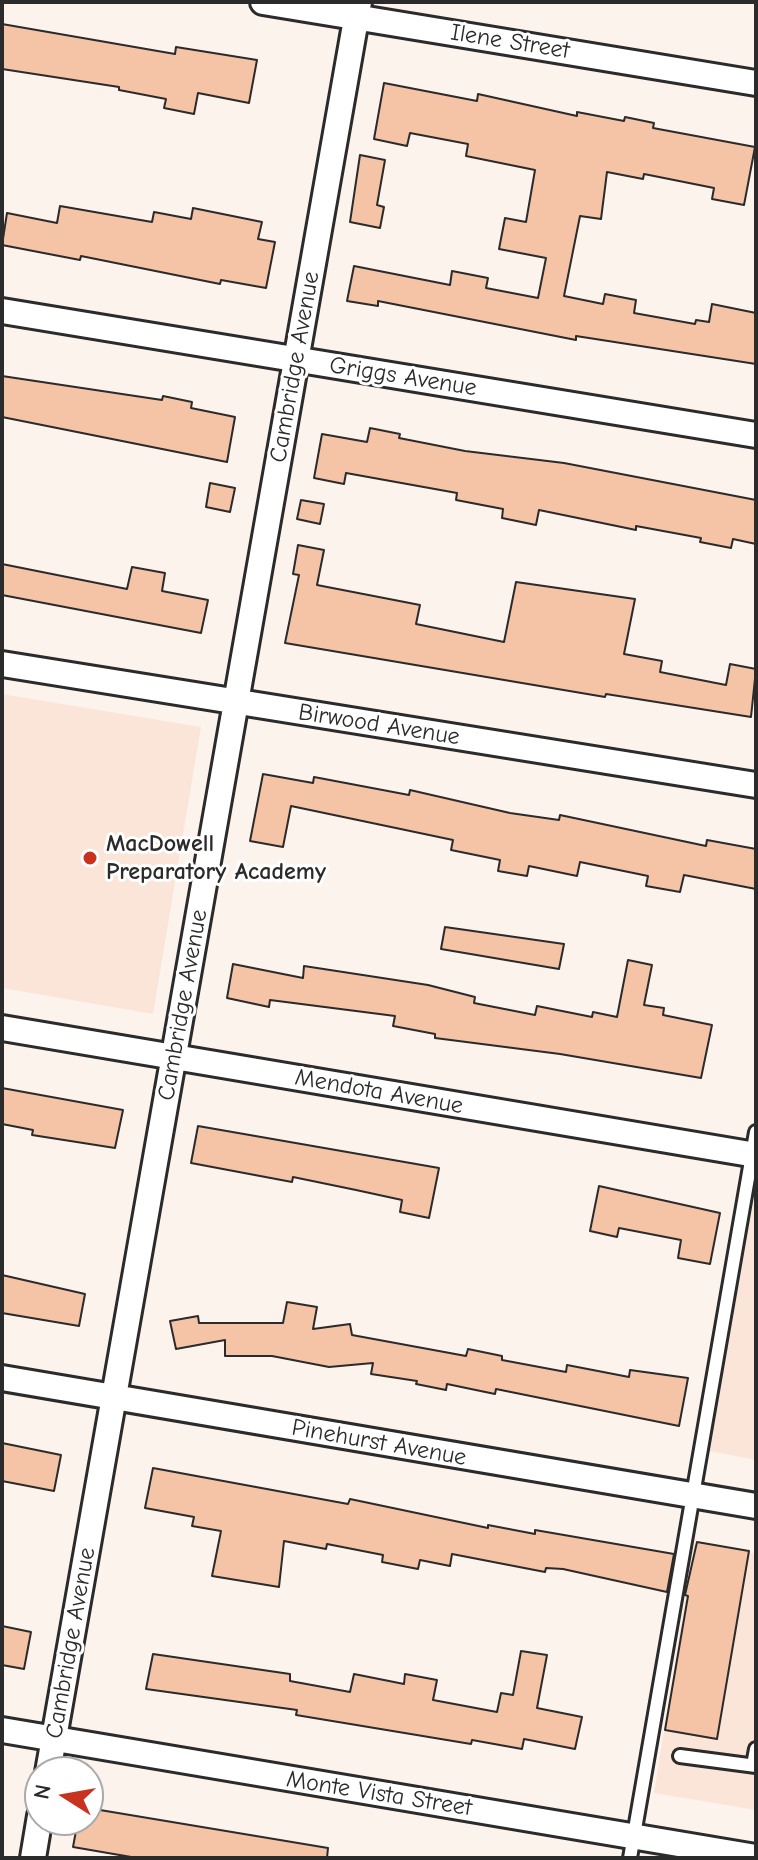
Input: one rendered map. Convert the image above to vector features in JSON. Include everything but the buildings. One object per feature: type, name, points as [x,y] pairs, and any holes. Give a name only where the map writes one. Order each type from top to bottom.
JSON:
[{"type":"street","name":"Ilene Street","points":[[263,2],[357,10],[756,83]]},
{"type":"street","name":"Cambridge Avenue","points":[[50,1756],[357,10]]},
{"type":"street","name":"Griggs Avenue","points":[[2,311],[756,435]]},
{"type":"street","name":"Birwood Avenue","points":[[2,664],[756,785]]},
{"type":"street","name":"Mendota Avenue","points":[[2,1028],[755,1147]]},
{"type":"street","name":"Pinehurst Avenue","points":[[2,1378],[756,1506]]},
{"type":"street","name":"Monte Vista Street","points":[[2,1730],[632,1847],[756,1857]]},
{"type":"street","points":[[33,1858],[37,1836]]},
{"type":"lane","points":[[632,1847],[755,1147]]},
{"type":"lane","points":[[680,1756],[755,1766],[756,1749]]},
{"type":"shaded area","name":"MacDowell Preparatory Academy","points":[[2,694],[201,727],[153,1014],[2,988]]},
{"type":"shaded area","points":[[756,1193],[756,1460],[709,1451]]},
{"type":"shaded area","points":[[694,1544],[756,1554],[756,1810],[654,1793]]},
{"type":"place","name":"MacDowell Preparatory Academy","points":[[90,858]]}]
